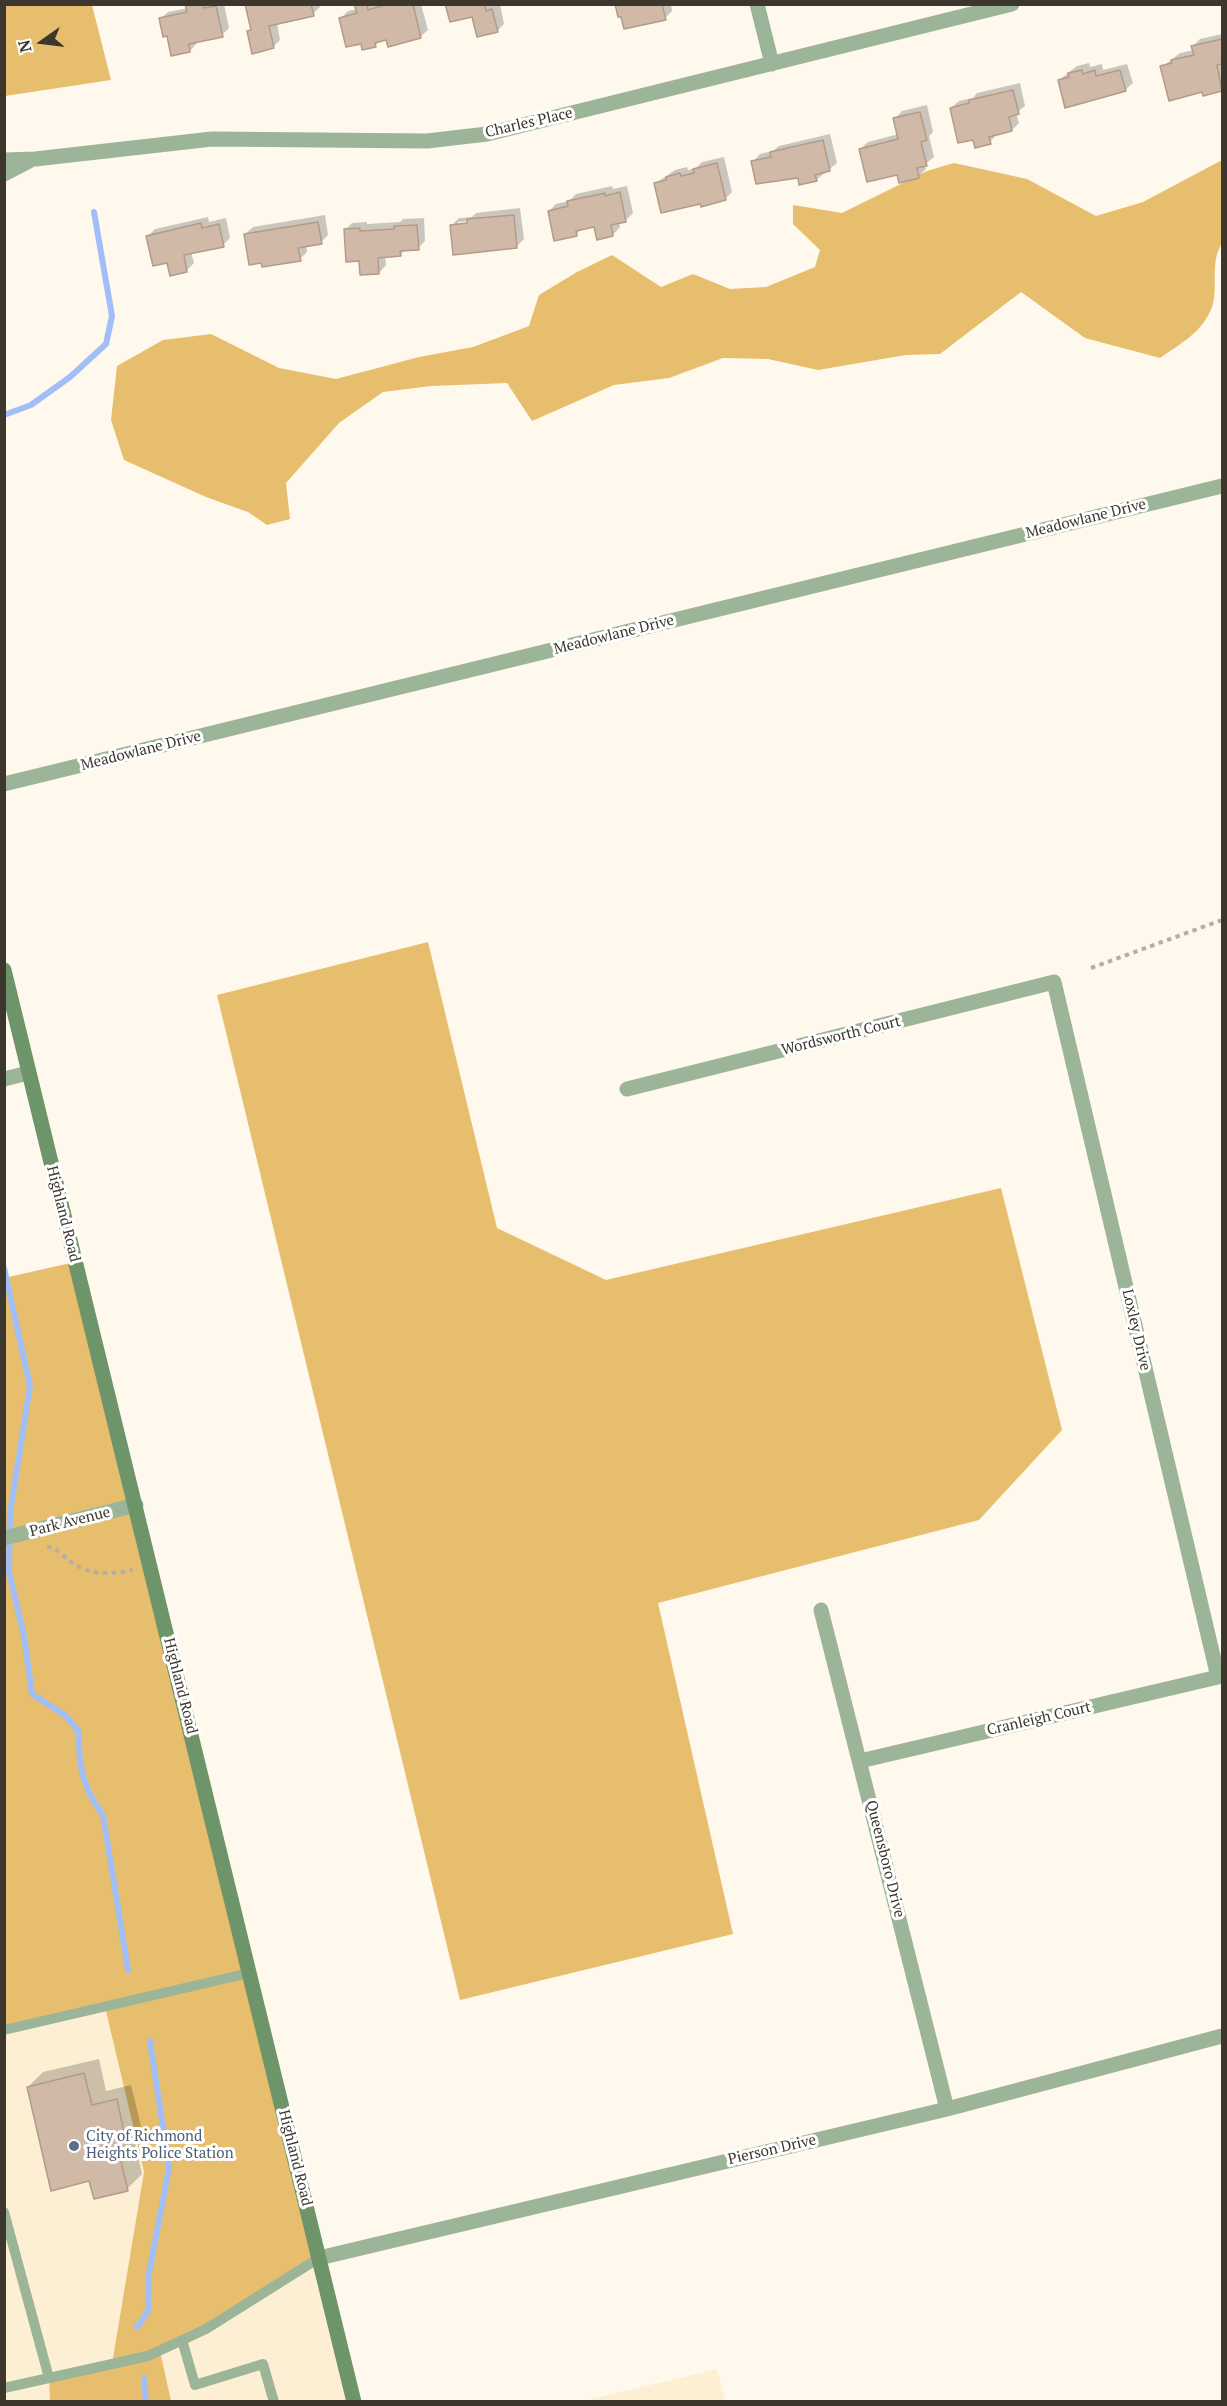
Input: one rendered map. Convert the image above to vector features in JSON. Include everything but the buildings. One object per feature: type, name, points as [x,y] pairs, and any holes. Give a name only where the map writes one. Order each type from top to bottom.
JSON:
[{"type":"street","points":[[757,4],[772,64]]},
{"type":"street","name":"Charles Place","points":[[4,160],[35,159],[212,139],[427,141],[487,134],[1012,4]]},
{"type":"street","name":"Charles Place","points":[[4,174],[35,159]]},
{"type":"street","name":"Meadowlane Drive","points":[[4,784],[1222,486]]},
{"type":"street","name":"Highland Road","points":[[4,970],[354,2402]]},
{"type":"street","name":"Wordsworth Court","points":[[627,1089],[1054,982]]},
{"type":"street","name":"Loxley Drive","points":[[1054,982],[1218,1677]]},
{"type":"street","points":[[4,1079],[28,1073]]},
{"type":"street","name":"Park Avenue","points":[[4,1538],[136,1506]]},
{"type":"street","name":"Queensboro Drive","points":[[821,1610],[947,2109]]},
{"type":"street","name":"Cranleigh Court","points":[[860,1761],[1218,1677]]},
{"type":"street","name":"Pierson Drive","points":[[319,2258],[947,2109],[1222,2037]]},
{"type":"lane","points":[[4,2030],[249,1973]]},
{"type":"lane","points":[[4,2212],[49,2378]]},
{"type":"lane","points":[[4,2388],[148,2356],[206,2329],[319,2258]]},
{"type":"lane","points":[[182,2340],[195,2385],[263,2364],[273,2402]]},
{"type":"path","points":[[1091,968],[1222,920]]},
{"type":"path","points":[[40,1547],[53,1547],[75,1566],[104,1574],[134,1570]]},
{"type":"shaded area","points":[[5,4],[92,5],[111,80],[5,96]]},
{"type":"shaded area","points":[[1222,160],[1222,243],[1216,259],[1212,307],[1197,330],[1160,358],[1085,338],[1021,292],[940,354],[906,355],[818,370],[768,359],[723,358],[669,378],[614,385],[532,421],[507,383],[431,386],[383,392],[339,423],[286,483],[290,519],[267,525],[248,512],[206,497],[124,460],[111,420],[117,366],[163,340],[211,334],[279,368],[336,379],[419,357],[473,347],[529,326],[539,295],[577,272],[612,255],[661,287],[693,274],[730,289],[766,287],[815,267],[820,250],[793,224],[793,205],[842,213],[927,171],[954,163],[1027,179],[1096,216],[1143,202]]},
{"type":"shaded area","points":[[428,942],[497,1228],[606,1280],[1001,1188],[1062,1430],[979,1520],[658,1603],[733,1934],[460,2000],[217,995]]},
{"type":"shaded area","points":[[75,1262],[319,2258],[160,2351],[171,2401],[50,2401],[49,2378],[112,2364],[144,2172],[105,2007],[5,2030],[4,1278]]},
{"type":"shaded area","points":[[105,2007],[144,2172],[112,2364],[50,2378],[50,2401],[5,2401],[4,2030]]},
{"type":"shaded area","points":[[319,2258],[354,2401],[171,2401],[159,2351]]},
{"type":"shaded area","points":[[717,2369],[725,2401],[584,2401]]},
{"type":"waterway","points":[[4,415],[31,405],[70,377],[106,344],[112,316],[94,212]]},
{"type":"waterway","points":[[4,1268],[30,1386],[10,1513],[9,1572],[24,1636],[32,1694],[66,1716],[79,1732],[83,1776],[91,1796],[103,1815],[128,1970]]},
{"type":"waterway","points":[[137,2327],[148,2311],[149,2273],[169,2168],[150,2041]]},
{"type":"waterway","points":[[144,2378],[146,2402]]},
{"type":"place","name":"City of Richmond Heights Police Station","points":[[74,2146]]}]
